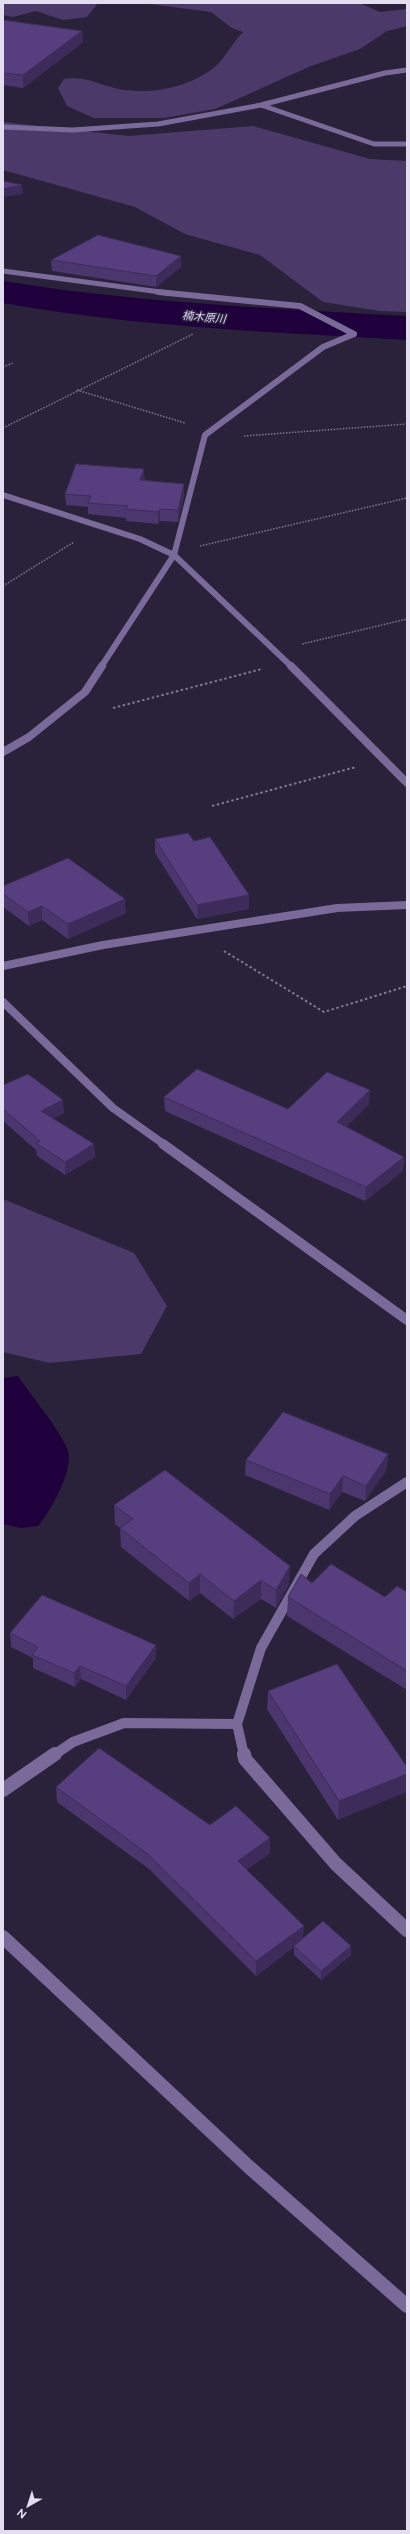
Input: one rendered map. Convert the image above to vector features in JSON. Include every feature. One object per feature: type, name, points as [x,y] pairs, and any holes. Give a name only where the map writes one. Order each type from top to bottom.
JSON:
[{"type":"street","points":[[3,127],[73,130],[158,124],[261,105],[385,73],[407,70]]},
{"type":"street","points":[[261,105],[374,144],[407,144]]},
{"type":"street","points":[[3,271],[133,290],[300,306],[354,334],[323,347],[205,435],[174,555],[85,692],[29,737],[3,752]]},
{"type":"street","points":[[3,496],[140,539],[174,555],[330,704],[335,712],[407,782]]},
{"type":"street","points":[[3,966],[103,945],[330,909],[407,905]]},
{"type":"street","points":[[3,1002],[113,1108],[407,1320]]},
{"type":"street","points":[[407,1482],[355,1516],[314,1554],[261,1648],[237,1724],[246,1759],[336,1864],[407,1930]]},
{"type":"street","points":[[3,1790],[73,1742],[124,1723],[237,1724]]},
{"type":"street","points":[[3,1937],[249,2167],[407,2306]]},
{"type":"path","points":[[3,428],[77,390],[193,334]]},
{"type":"path","points":[[3,367],[13,363]]},
{"type":"path","points":[[77,390],[191,425]]},
{"type":"path","points":[[237,437],[407,424]]},
{"type":"path","points":[[198,546],[407,498]]},
{"type":"path","points":[[3,586],[76,541]]},
{"type":"path","points":[[296,645],[407,619]]},
{"type":"path","points":[[113,708],[267,668]]},
{"type":"path","points":[[212,806],[357,766]]},
{"type":"path","points":[[218,947],[324,1012],[407,986]]},
{"type":"shaded area","points":[[3,3],[98,3],[87,17],[63,20],[36,11],[13,17],[3,15]]},
{"type":"shaded area","points":[[142,3],[360,3],[380,12],[407,9],[407,26],[387,31],[360,49],[311,66],[215,109],[164,118],[94,118],[67,106],[58,88],[64,79],[78,78],[90,80],[114,88],[140,91],[181,85],[206,74],[216,66],[243,32],[232,28],[211,12]]},
{"type":"shaded area","points":[[3,122],[129,136],[253,126],[370,159],[407,161],[407,312],[380,311],[323,302],[260,255],[185,234],[135,207],[3,170]]},
{"type":"shaded area","points":[[3,1199],[134,1253],[167,1306],[141,1354],[50,1363],[3,1352]]},
{"type":"shaded area","points":[[18,1376],[63,1439],[69,1456],[65,1477],[49,1511],[38,1526],[21,1528],[3,1524],[3,1378]]},
{"type":"building","points":[[3,20],[82,31],[23,75],[3,73]]},
{"type":"building","points":[[3,181],[22,185],[3,189]]},
{"type":"building","points":[[98,235],[181,256],[156,276],[51,260]]},
{"type":"building","points":[[76,464],[144,469],[140,480],[184,484],[178,510],[160,509],[158,512],[126,509],[128,506],[88,503],[91,496],[65,494]]},
{"type":"building","points":[[188,833],[194,841],[210,837],[249,895],[197,905],[155,839]]},
{"type":"building","points":[[68,858],[125,899],[68,924],[42,906],[28,912],[3,894],[3,886]]},
{"type":"building","points":[[197,1069],[288,1109],[327,1072],[370,1090],[337,1122],[404,1157],[366,1187],[164,1097]]},
{"type":"building","points":[[28,1074],[63,1100],[41,1111],[94,1144],[65,1162],[36,1143],[40,1141],[3,1109],[3,1085]]},
{"type":"building","points":[[283,1412],[388,1454],[366,1486],[343,1476],[330,1494],[246,1460]]},
{"type":"building","points":[[165,1470],[290,1566],[276,1590],[261,1580],[234,1601],[200,1574],[189,1583],[120,1528],[133,1519],[114,1505]]},
{"type":"building","points":[[331,1564],[385,1597],[397,1586],[407,1592],[407,1671],[288,1597],[301,1574],[312,1583]]},
{"type":"building","points":[[42,1595],[156,1645],[126,1686],[80,1666],[74,1673],[32,1655],[38,1647],[10,1633]]},
{"type":"building","points":[[337,1664],[407,1767],[407,1774],[339,1801],[268,1691]]},
{"type":"building","points":[[99,1748],[210,1825],[236,1806],[270,1838],[238,1861],[304,1926],[256,1961],[148,1854],[56,1787]]},
{"type":"building","points":[[323,1921],[351,1946],[321,1971],[294,1946]]},
{"type":"waterway","name":"楠木原川","points":[[3,292],[53,301],[154,312],[255,320],[407,328]]}]
